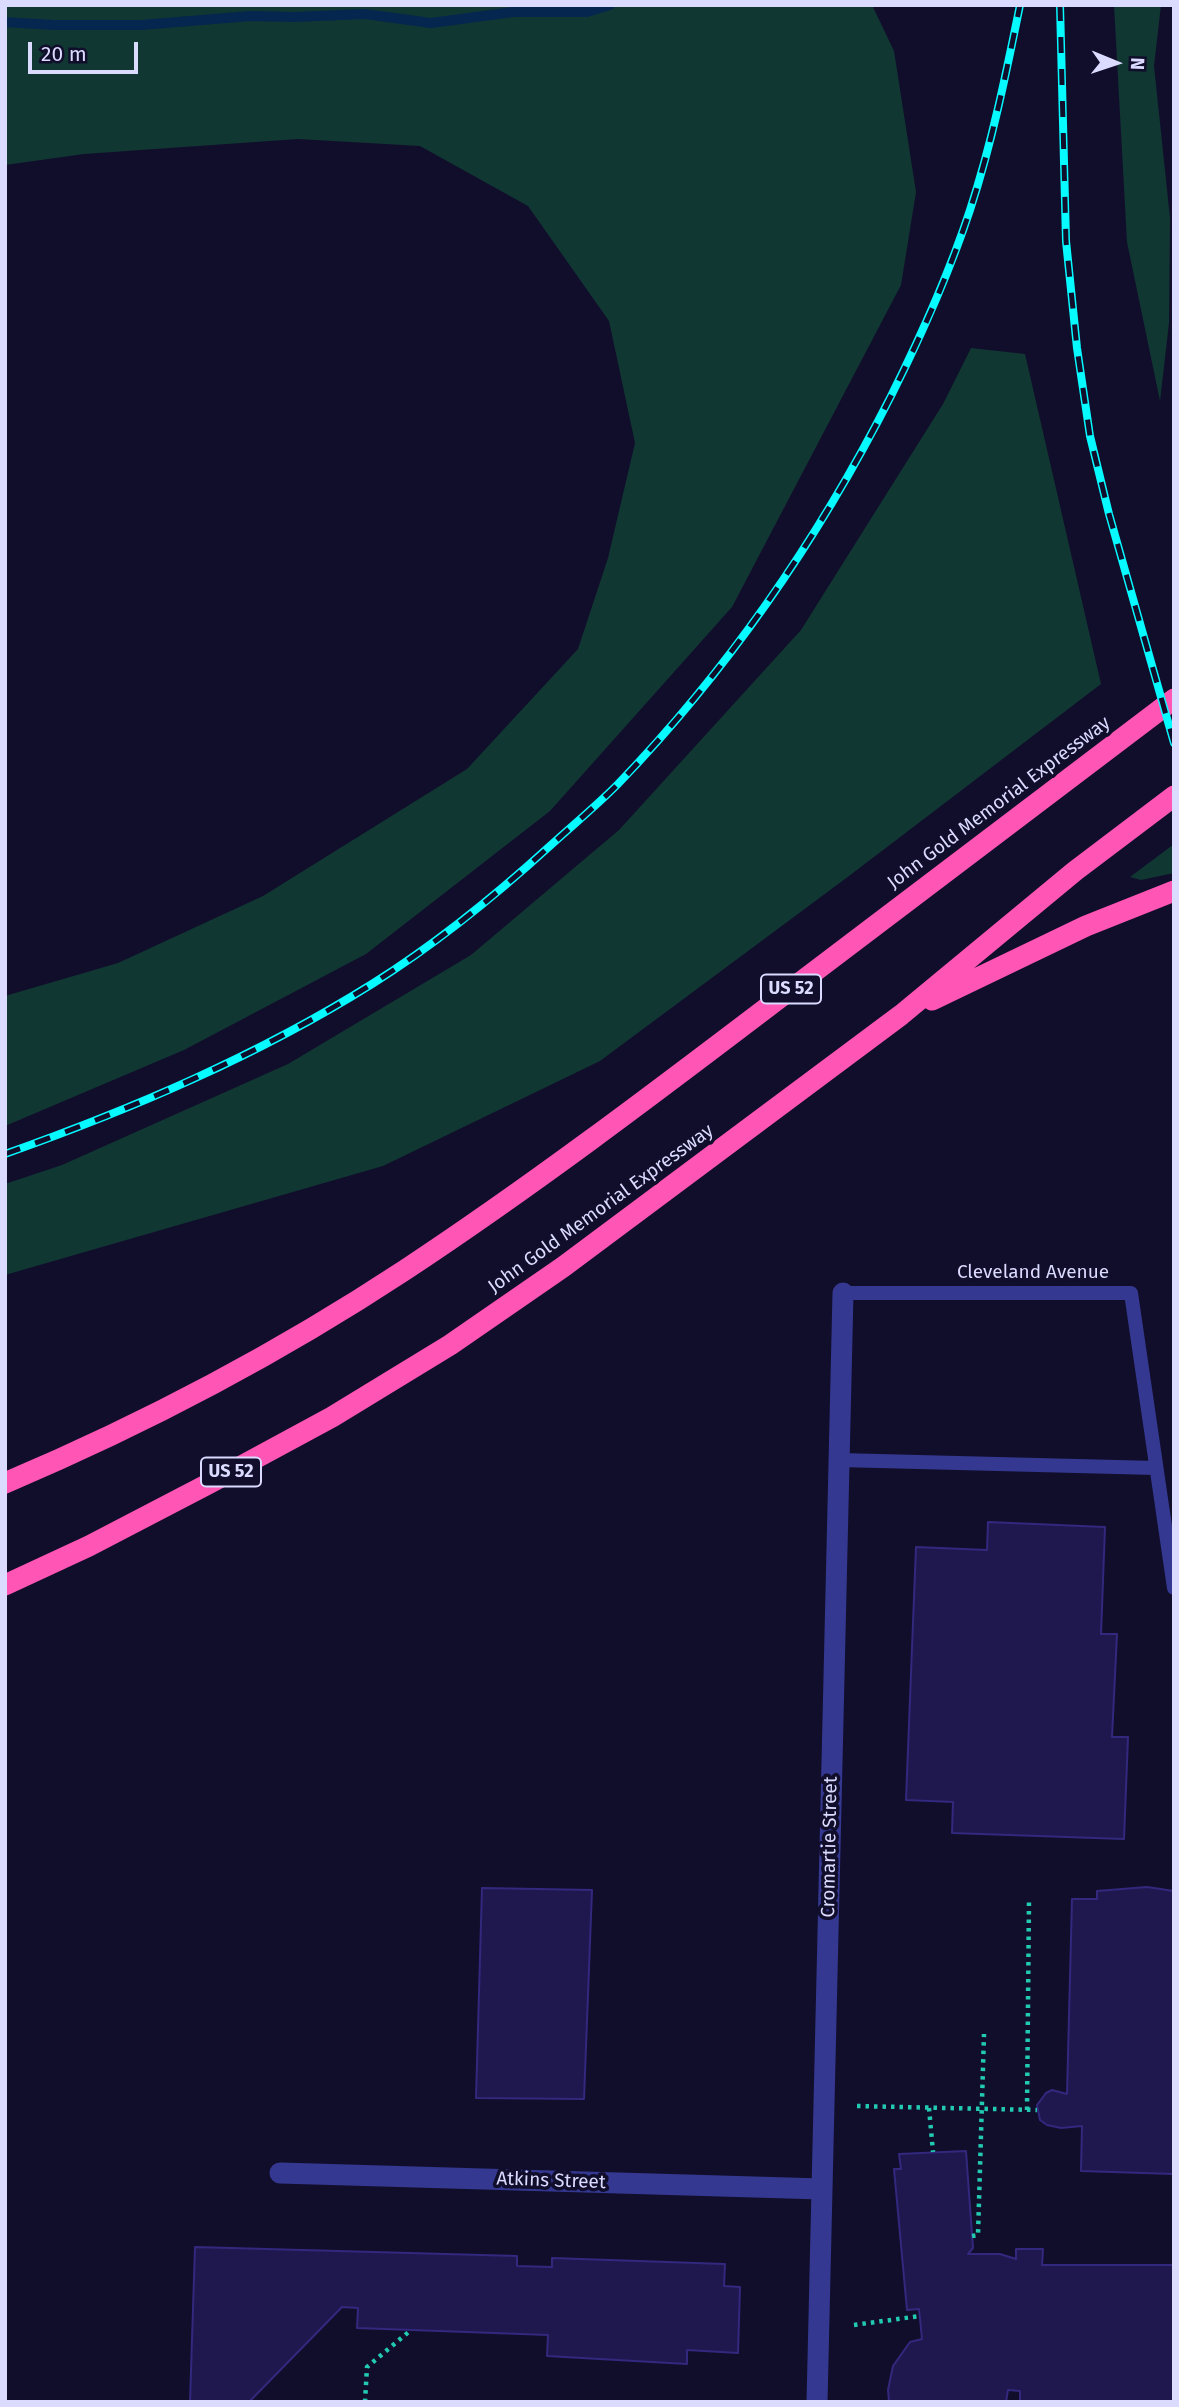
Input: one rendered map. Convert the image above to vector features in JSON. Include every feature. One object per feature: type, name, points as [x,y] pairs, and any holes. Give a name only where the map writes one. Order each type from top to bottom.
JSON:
[{"type":"highway","name":"John Gold Memorial Expressway","points":[[5,1483],[171,1406],[289,1342],[403,1272],[621,1119],[1174,699]]},
{"type":"highway","name":"John Gold Memorial Expressway","points":[[5,1586],[89,1546],[332,1417],[450,1345],[574,1259],[901,1014],[1075,871],[1174,796]]},
{"type":"highway","points":[[901,1014],[1086,926],[1174,891]]},
{"type":"street","name":"Cromartie Street","points":[[817,2402],[843,1293]]},
{"type":"street","name":"Atkins Street","points":[[280,2173],[822,2189]]},
{"type":"lane","name":"Cleveland Avenue","points":[[843,1293],[1131,1293],[1156,1468]]},
{"type":"lane","points":[[839,1460],[1156,1468],[1174,1588]]},
{"type":"path","points":[[1027,2110],[1029,1899]]},
{"type":"path","points":[[972,2236],[978,2235],[984,2034]]},
{"type":"path","points":[[857,2106],[1037,2110]]},
{"type":"path","points":[[929,2108],[933,2152]]},
{"type":"path","points":[[854,2325],[920,2316]]},
{"type":"path","points":[[365,2402],[366,2367],[411,2330]]},
{"type":"green space","points":[[5,5],[872,5],[894,51],[916,192],[901,285],[732,607],[550,811],[366,954],[184,1050],[5,1126],[5,996],[118,963],[263,896],[467,769],[578,649],[608,558],[635,443],[609,321],[528,206],[420,146],[298,139],[84,154],[5,165]]},
{"type":"green space","points":[[1114,5],[1161,5],[1154,66],[1170,218],[1169,323],[1160,401],[1127,242]]},
{"type":"green space","points":[[971,348],[1025,354],[1101,684],[600,1061],[383,1166],[5,1275],[5,1184],[62,1165],[288,1064],[471,955],[619,830],[801,630],[943,404]]},
{"type":"green space","points":[[1174,844],[1174,873],[1141,880],[1130,877]]},
{"type":"building","points":[[988,1522],[1105,1527],[1101,1634],[1117,1634],[1112,1737],[1128,1737],[1124,1839],[952,1833],[953,1802],[906,1800],[916,1547],[987,1550]]},
{"type":"building","points":[[1147,1887],[1174,1891],[1174,2174],[1081,2171],[1082,2126],[1061,2128],[1047,2125],[1040,2120],[1037,2105],[1046,2093],[1052,2090],[1067,2094],[1072,1899],[1097,1899],[1097,1891]]},
{"type":"building","points":[[482,1888],[592,1890],[584,2099],[476,2098]]},
{"type":"building","points":[[966,2151],[973,2248],[968,2254],[1000,2254],[1016,2259],[1016,2249],[1043,2249],[1042,2265],[1174,2265],[1174,2402],[1020,2402],[1020,2391],[1008,2390],[1006,2402],[889,2402],[888,2390],[893,2366],[910,2342],[922,2339],[919,2309],[907,2310],[894,2169],[901,2169],[899,2154]]},
{"type":"building","points":[[195,2247],[517,2256],[517,2266],[552,2267],[552,2258],[725,2264],[724,2286],[740,2287],[738,2353],[687,2350],[687,2364],[547,2356],[548,2335],[357,2328],[358,2308],[342,2307],[249,2402],[190,2402]]},
{"type":"waterway","points":[[5,22],[141,25],[251,16],[365,14],[431,23],[513,12],[587,12],[610,5]]},
{"type":"railway","points":[[5,1154],[100,1119],[239,1058],[284,1035],[396,969],[508,883],[609,793],[657,741],[733,649],[802,551],[863,449],[902,373],[944,281],[970,210],[992,134],[1020,5]]},
{"type":"railway","points":[[1060,5],[1066,241],[1077,348],[1090,436],[1109,514],[1174,743]]}]
